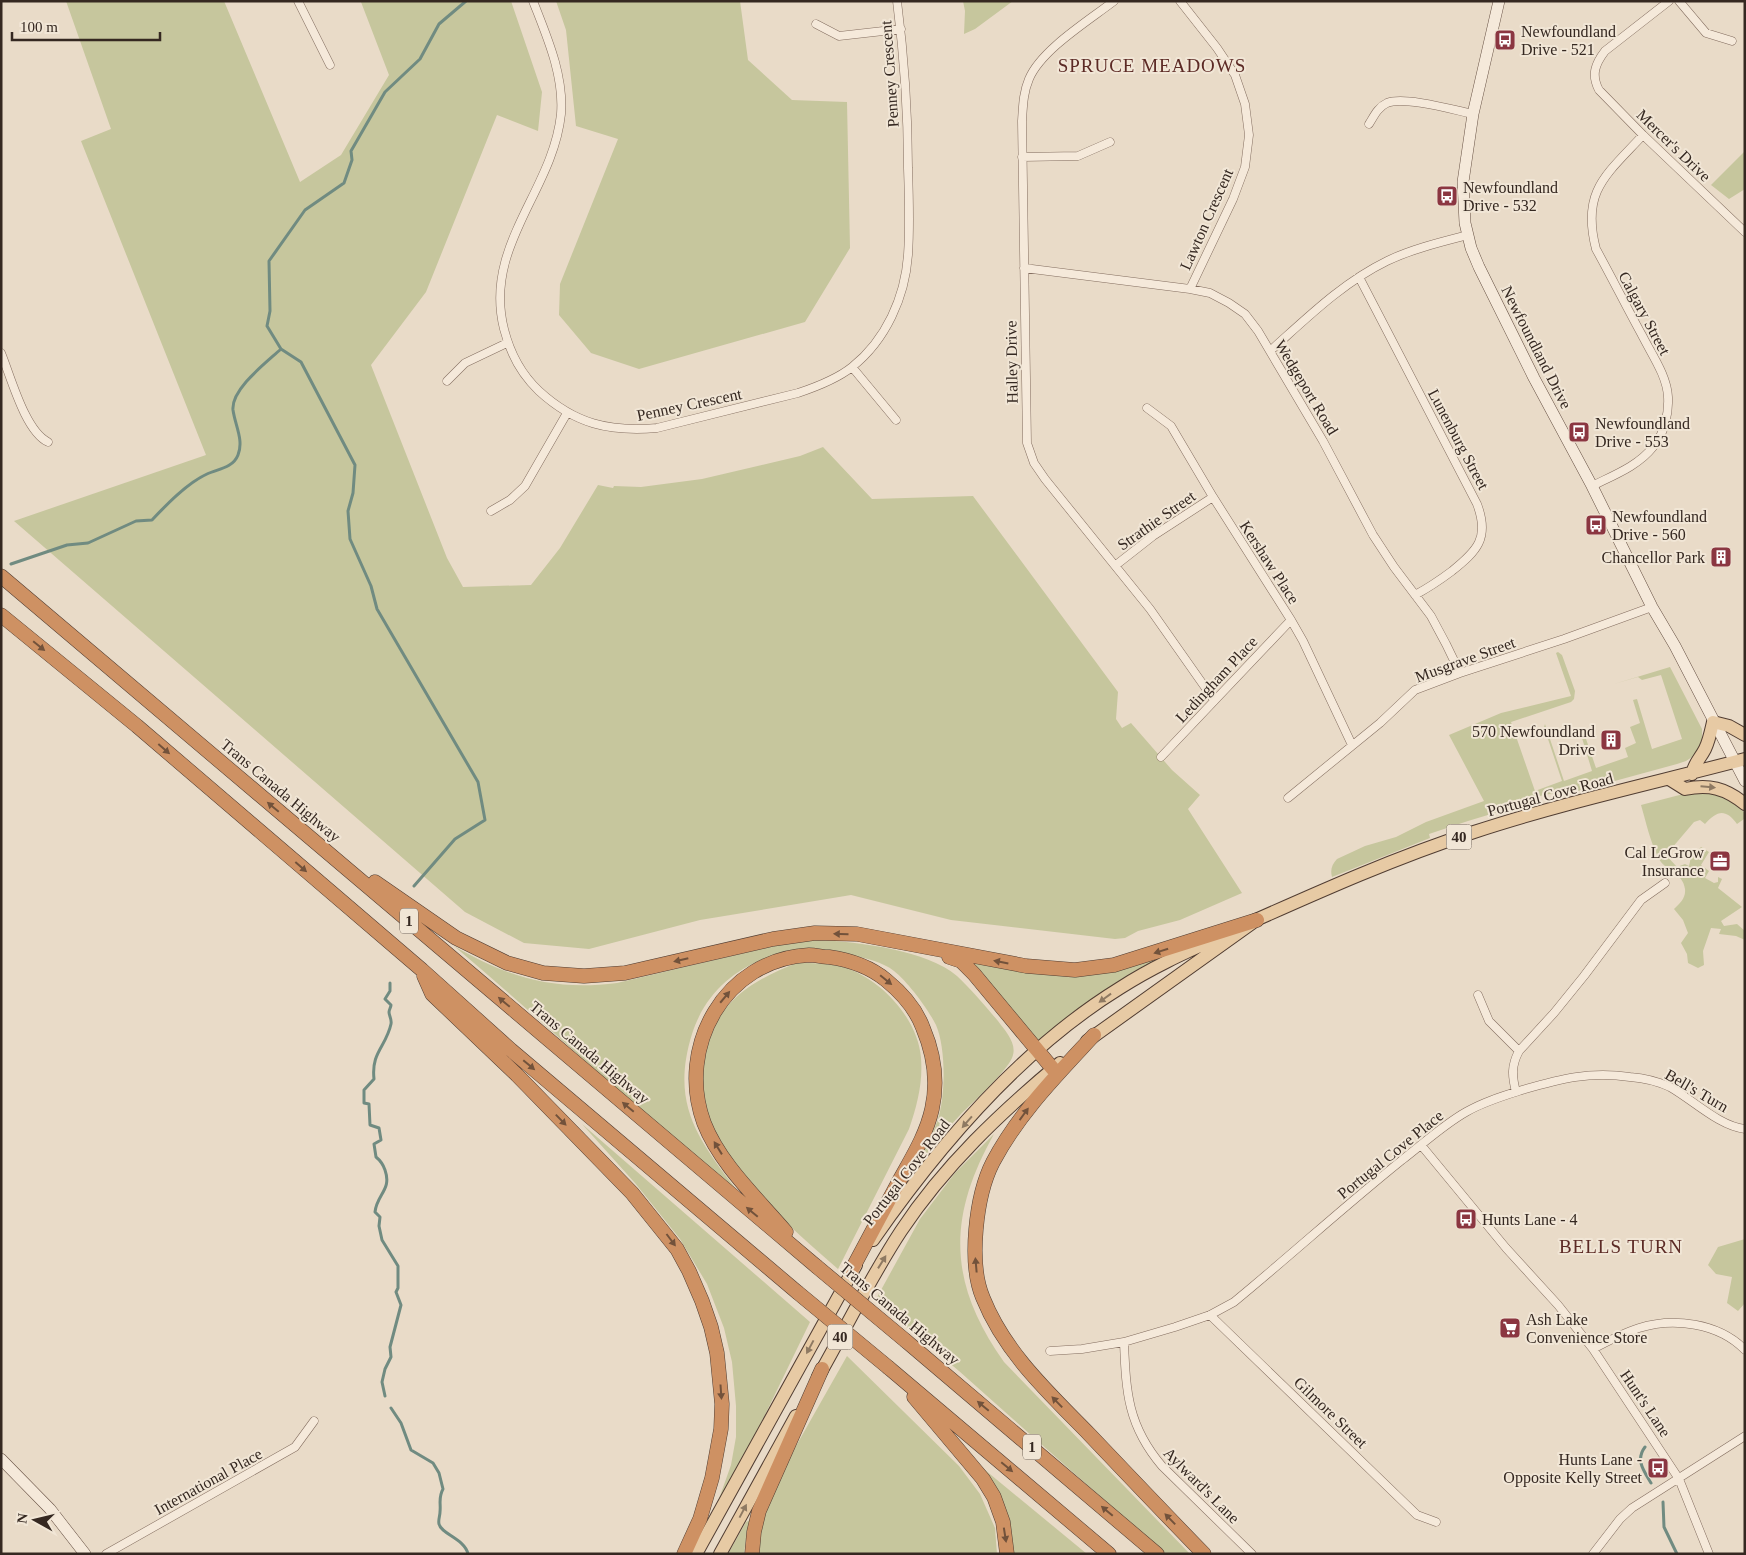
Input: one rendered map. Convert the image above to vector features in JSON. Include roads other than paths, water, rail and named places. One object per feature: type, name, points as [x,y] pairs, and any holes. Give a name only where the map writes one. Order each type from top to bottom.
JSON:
[{"type":"highway","name":"Trans Canada Highway","points":[[1,576],[1157,1554]]},
{"type":"highway","name":"1","points":[[1,615],[137,726],[422,970],[511,1050],[1109,1554]]},
{"type":"highway","points":[[292,823],[456,938],[507,963],[544,973],[584,976],[625,972],[773,939],[815,933],[857,934],[1026,966],[1075,970],[1114,966],[1257,920]]},
{"type":"highway","points":[[921,946],[961,961],[992,994],[1053,1069]]},
{"type":"highway","points":[[816,1266],[739,1177],[718,1149],[704,1123],[696,1092],[696,1063],[703,1033],[717,1006],[735,986],[755,972],[779,960],[810,955],[844,959],[872,969],[896,988],[918,1014],[931,1047],[935,1078],[932,1108],[923,1137],[850,1273]]},
{"type":"highway","points":[[422,970],[432,994],[517,1075],[632,1193],[677,1249],[692,1279],[711,1327],[717,1353],[722,1404],[721,1429],[707,1498],[684,1554]]},
{"type":"highway","points":[[1094,1035],[1036,1096],[1008,1136],[992,1164],[982,1196],[976,1228],[976,1266],[982,1297],[999,1330],[1026,1369],[1204,1554]]},
{"type":"highway","points":[[889,1368],[990,1491],[1003,1522],[1008,1554]]},
{"type":"highway","points":[[752,1554],[754,1532],[760,1511],[822,1369]]},
{"type":"main road","points":[[1692,774],[1694,763],[1706,747],[1713,722],[1729,726],[1745,735]]},
{"type":"main road","name":"Portugal Cove Road","points":[[696,1554],[850,1273],[898,1205],[940,1152],[980,1107],[1037,1049],[1072,1021],[1118,988],[1152,968],[1398,859],[1474,832],[1534,814],[1740,761]]},
{"type":"main road","points":[[1669,779],[1685,789],[1714,787],[1745,804]]},
{"type":"main road","name":"Portugal Cove Road","points":[[720,1554],[870,1281],[902,1230],[935,1185],[981,1134],[1094,1035],[1257,920]]},
{"type":"street","points":[[298,1],[330,65]]},
{"type":"street","name":"Penney Crescent","points":[[532,1],[556,65],[560,82],[561,114],[553,149],[502,268],[500,306],[507,343],[514,359],[525,376],[544,395],[567,413],[585,422],[604,427],[629,430],[657,428],[798,393],[815,387],[852,368],[864,356],[886,327],[898,304],[908,256],[908,149],[901,29],[897,1]]},
{"type":"street","name":"Halley Drive","points":[[1114,1],[1051,50],[1038,63],[1029,80],[1023,99],[1022,157],[1027,443],[1034,464],[1150,608],[1214,700]]},
{"type":"street","name":"Lawton Crescent","points":[[1180,1],[1217,48],[1235,75],[1245,104],[1249,134],[1245,167],[1233,199],[1190,289]]},
{"type":"street","name":"Newfoundland Drive","points":[[1499,1],[1473,114],[1463,182],[1464,210],[1468,235],[1478,267],[1534,378],[1592,486],[1652,607],[1675,646],[1713,722],[1740,761],[1745,781]]},
{"type":"street","name":"Mercer's Drive","points":[[1669,1],[1605,51],[1598,61],[1594,72],[1595,83],[1599,90],[1643,136],[1745,232]]},
{"type":"street","points":[[1679,1],[1706,33],[1732,42]]},
{"type":"street","points":[[816,24],[839,36],[901,29]]},
{"type":"street","points":[[1369,124],[1381,108],[1392,102],[1411,102],[1473,114]]},
{"type":"street","name":"Calgary Street","points":[[1592,486],[1625,470],[1642,458],[1654,446],[1661,434],[1666,416],[1668,396],[1661,372],[1596,249],[1591,230],[1591,210],[1598,188],[1611,169],[1643,136]]},
{"type":"street","points":[[1022,157],[1078,156],[1110,142]]},
{"type":"street","points":[[1270,351],[1319,306],[1359,276],[1390,260],[1468,235]]},
{"type":"street","name":"Wedgeport Road","points":[[1024,268],[1210,293],[1245,314],[1258,331],[1323,441],[1373,535],[1394,568],[1431,616],[1460,673]]},
{"type":"street","name":"Lunenburg Street","points":[[1359,276],[1478,504],[1481,514],[1482,524],[1479,543],[1470,557],[1416,596]]},
{"type":"street","points":[[447,381],[465,362],[507,343]]},
{"type":"street","points":[[1,353],[27,420],[40,438],[48,442]]},
{"type":"street","points":[[852,368],[896,420]]},
{"type":"street","name":"Kershaw Place","points":[[1147,408],[1171,426],[1212,497],[1291,620],[1303,641],[1352,745]]},
{"type":"street","points":[[491,510],[510,500],[525,486],[567,413]]},
{"type":"street","name":"Strathie Street","points":[[1116,565],[1168,526],[1212,497]]},
{"type":"street","name":"Musgrave Street","points":[[1288,798],[1380,723],[1415,690],[1652,607]]},
{"type":"street","name":"Ledingham Place","points":[[1161,758],[1291,620]]},
{"type":"street","points":[[1516,1092],[1512,1071],[1519,1051],[1566,998],[1641,900],[1665,883]]},
{"type":"street","points":[[1478,995],[1489,1021],[1519,1051]]},
{"type":"street","name":"Bell's Turn","points":[[1516,1092],[1556,1080],[1588,1074],[1643,1079],[1655,1081],[1669,1087],[1724,1122],[1745,1130]]},
{"type":"street","name":"Portugal Cove Place","points":[[1050,1352],[1124,1342],[1210,1315],[1234,1302],[1421,1145],[1467,1112],[1516,1092]]},
{"type":"street","name":"Hunt's Lane","points":[[1421,1145],[1506,1248],[1558,1305],[1593,1349],[1679,1478],[1710,1554]]},
{"type":"street","name":"Gilmore Street","points":[[1210,1315],[1417,1515],[1436,1522]]},
{"type":"street","points":[[1593,1349],[1640,1328],[1665,1323],[1677,1323],[1700,1326],[1724,1334],[1745,1350]]},
{"type":"street","name":"Aylward's Lane","points":[[1124,1342],[1125,1381],[1132,1413],[1140,1435],[1149,1451],[1252,1554]]},
{"type":"street","name":"International Place","points":[[106,1554],[295,1447],[314,1421]]},
{"type":"street","points":[[1593,1554],[1626,1513],[1745,1436]]},
{"type":"street","points":[[1,1459],[50,1509],[85,1554]]},
{"type":"waterway","points":[[414,886],[455,839],[485,820],[478,782],[377,609],[371,586],[350,539],[348,511],[353,493],[355,465],[301,362],[281,349],[267,326],[270,311],[269,261],[305,210],[344,183],[352,160],[351,151],[385,92],[420,59],[439,24],[466,1]]},
{"type":"waterway","points":[[11,564],[67,545],[88,543],[136,521],[152,520],[170,501],[199,478],[233,463],[240,449],[233,410],[234,402],[238,393],[251,376],[281,349]]},
{"type":"waterway","points":[[385,1396],[382,1382],[385,1369],[391,1357],[390,1347],[401,1305],[396,1292],[398,1288],[398,1266],[382,1240],[379,1226],[380,1217],[375,1212],[387,1182],[387,1177],[383,1164],[376,1157],[374,1144],[381,1140],[379,1128],[370,1125],[369,1104],[364,1103],[364,1090],[374,1079],[375,1062],[391,1024],[389,1012],[391,1005],[385,999],[390,991],[390,983]]},
{"type":"waterway","points":[[391,1408],[401,1423],[411,1450],[433,1463],[439,1473],[443,1489],[440,1498],[439,1524],[444,1531],[462,1544],[468,1554]]},
{"type":"waterway","points":[[1645,1447],[1642,1452],[1641,1461],[1643,1470],[1651,1483]]},
{"type":"waterway","points":[[1663,1502],[1664,1527],[1677,1554]]},
{"type":"place","name":"Newfoundland Drive - 521","points":[[1505,40]]},
{"type":"place","name":"Newfoundland Drive - 532","points":[[1447,196]]},
{"type":"place","name":"Newfoundland Drive - 553","points":[[1579,432]]},
{"type":"place","name":"Newfoundland Drive - 560","points":[[1596,525]]},
{"type":"place","name":"Chancellor Park","points":[[1721,557]]},
{"type":"place","name":"570 Newfoundland Drive","points":[[1611,740]]},
{"type":"place","name":"Cal LeGrow Insurance","points":[[1720,861]]},
{"type":"place","name":"Hunts Lane - 4","points":[[1466,1219]]},
{"type":"place","name":"Ash Lake Convenience Store","points":[[1510,1328]]},
{"type":"place","name":"Hunts Lane - Opposite Kelly Street","points":[[1658,1468]]},
{"type":"district","name":"SPRUCE MEADOWS","points":[[1152,65]]},
{"type":"district","name":"BELLS TURN","points":[[1621,1246]]}]
